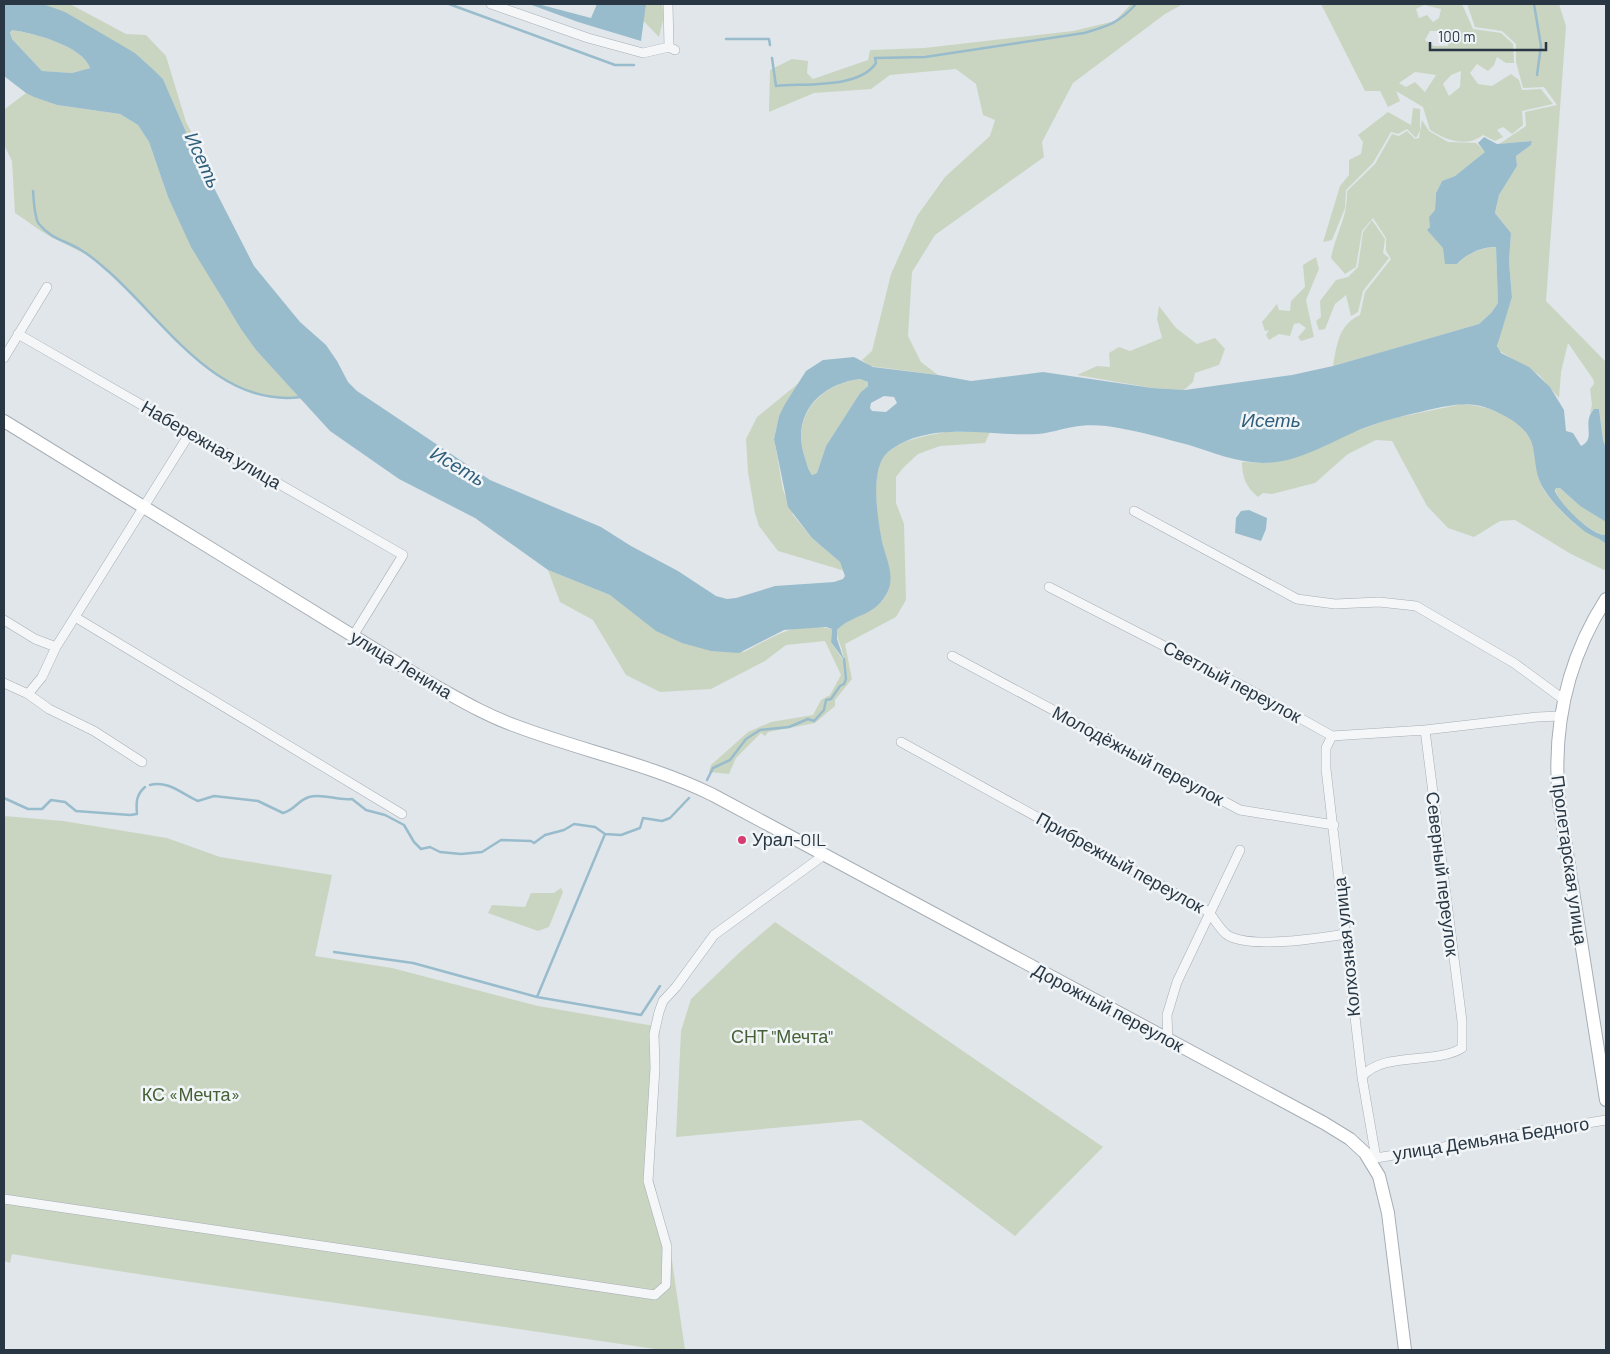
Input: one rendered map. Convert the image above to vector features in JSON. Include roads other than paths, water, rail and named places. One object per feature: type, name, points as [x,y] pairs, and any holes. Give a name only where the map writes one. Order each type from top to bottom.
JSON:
[{"type":"main road","name":"улица Ленина","points":[[4,421],[143,508],[483,713],[516,726],[640,765],[695,786],[824,855]]},
{"type":"main road","name":"Пролетарская улица","points":[[1606,599],[1582,640],[1563,699],[1556,770],[1559,802],[1606,1100]]},
{"type":"main road","name":"Дорожный переулок","points":[[824,855],[1324,1123],[1350,1140],[1374,1160],[1388,1213],[1405,1350]]},
{"type":"street","points":[[491,4],[588,38],[643,53],[672,48],[668,4]]},
{"type":"street","points":[[4,358],[47,287]]},
{"type":"street","name":"Набережная улица","points":[[18,334],[403,555],[353,636]]},
{"type":"street","points":[[28,694],[42,677],[56,647],[190,433]]},
{"type":"street","points":[[1134,511],[1297,599],[1335,604],[1379,602],[1416,606],[1514,663],[1563,699]]},
{"type":"street","name":"Светлый переулок","points":[[1049,586],[1250,690],[1332,736]]},
{"type":"street","points":[[75,617],[402,814]]},
{"type":"street","points":[[4,620],[36,639],[56,647]]},
{"type":"street","name":"Молодёжный переулок","points":[[952,656],[1240,810],[1334,825]]},
{"type":"street","points":[[4,683],[28,694],[49,709],[94,731],[142,762]]},
{"type":"street","points":[[1332,736],[1424,730],[1560,716]]},
{"type":"street","name":"Северный переулок","points":[[1362,1076],[1368,1069],[1382,1064],[1452,1054],[1462,1048],[1462,1021],[1424,730]]},
{"type":"street","name":"Колхозная улица","points":[[1332,736],[1326,748],[1326,769],[1362,1076],[1374,1160]]},
{"type":"street","name":"Прибрежный переулок","points":[[901,742],[1210,912],[1226,934],[1246,940],[1292,941],[1345,934]]},
{"type":"street","points":[[1168,1040],[1167,1014],[1177,982],[1240,850]]},
{"type":"street","points":[[4,1199],[655,1295],[666,1285],[667,1247],[648,1182],[654,1034],[663,1001],[676,987],[714,935],[824,855]]},
{"type":"street","name":"улица Демьяна Бедного","points":[[1374,1160],[1606,1120]]},
{"type":"water","name":"Исеть","points":[[4,4],[43,4],[65,12],[135,53],[163,79],[189,139],[254,266],[300,322],[326,345],[348,382],[357,391],[490,480],[601,527],[631,546],[678,571],[716,596],[727,599],[775,586],[834,582],[843,579],[845,576],[840,562],[812,538],[788,507],[774,439],[779,416],[785,404],[806,371],[823,360],[854,357],[873,367],[971,381],[1043,372],[1152,388],[1185,390],[1292,375],[1333,366],[1479,324],[1491,313],[1498,303],[1496,247],[1475,251],[1457,264],[1445,264],[1443,248],[1427,230],[1430,227],[1429,217],[1435,210],[1436,193],[1442,181],[1455,176],[1485,152],[1478,143],[1484,137],[1497,144],[1532,141],[1531,145],[1516,156],[1517,166],[1499,195],[1495,213],[1511,233],[1509,262],[1512,297],[1497,346],[1501,353],[1529,367],[1550,387],[1564,410],[1566,431],[1573,433],[1581,446],[1588,439],[1590,414],[1594,409],[1599,409],[1603,440],[1606,448],[1606,522],[1580,506],[1560,488],[1556,488],[1555,491],[1563,504],[1585,525],[1600,534],[1606,535],[1606,544],[1579,527],[1549,497],[1539,480],[1533,447],[1526,433],[1514,421],[1477,405],[1449,406],[1396,418],[1364,428],[1303,455],[1277,462],[1263,463],[1234,459],[1189,445],[1114,427],[1078,426],[1038,434],[941,433],[922,436],[904,442],[888,452],[882,459],[876,491],[879,527],[890,570],[890,584],[888,591],[877,606],[850,620],[837,630],[837,639],[844,660],[831,642],[832,629],[826,627],[784,630],[739,653],[711,651],[682,643],[656,631],[610,595],[548,570],[475,518],[399,479],[330,431],[256,350],[241,329],[191,247],[168,197],[149,142],[138,125],[120,114],[57,105],[34,97],[4,76]],"holes":[[[12,30],[32,34],[68,47],[86,60],[90,68],[72,73],[42,71],[12,39],[10,33]],[[860,379],[868,382],[868,386],[860,393],[826,446],[817,473],[812,475],[801,443],[805,416],[821,395],[845,382]],[[884,396],[894,397],[897,403],[886,412],[872,411],[870,408],[871,403]]]},
{"type":"water","points":[[529,4],[538,4],[591,18],[597,4],[646,4],[641,41],[578,22]]},
{"type":"water","points":[[1249,510],[1267,518],[1266,529],[1261,541],[1235,533],[1236,518],[1241,511]]},
{"type":"waterway","points":[[449,4],[615,65],[634,65]]},
{"type":"waterway","points":[[772,58],[776,86],[844,81],[868,71],[876,63],[875,58],[925,57],[1084,33],[1113,23],[1124,16],[1136,4]]},
{"type":"waterway","points":[[1534,4],[1541,46],[1537,75]]},
{"type":"waterway","points":[[726,39],[769,39],[770,45]]},
{"type":"waterway","points":[[33,191],[34,208],[39,224],[54,237],[84,252],[108,271],[171,335],[217,375],[243,389],[271,397],[301,397]]},
{"type":"waterway","points":[[707,780],[713,768],[730,760],[746,739],[760,730],[789,727],[808,719],[814,721],[824,710],[826,700],[831,699],[840,686],[844,684],[846,679],[844,659]]},
{"type":"waterway","points":[[150,785],[163,784],[198,801],[214,796],[258,801],[283,813],[309,797],[320,796],[352,799],[366,810],[385,815],[404,825],[414,842],[421,849],[430,847],[440,852],[461,854],[482,852],[501,840],[531,841],[534,843],[545,835],[564,830],[574,824],[595,827],[605,834],[621,835],[640,828],[643,818],[662,821],[670,818],[689,798]]},
{"type":"waterway","points":[[4,798],[28,809],[42,809],[51,800],[65,802],[76,811],[130,815],[137,814],[137,799],[145,787]]},
{"type":"waterway","points":[[605,834],[537,997],[641,1015],[660,986]]},
{"type":"waterway","points":[[334,952],[413,963],[537,997]]},
{"type":"place","name":"Урал-OIL","points":[[742,840]]},
{"type":"park label","name":"СНТ \"Мечта\"","points":[[782,1037]]},
{"type":"park label","name":"КС «Мечта»","points":[[191,1095]]}]
